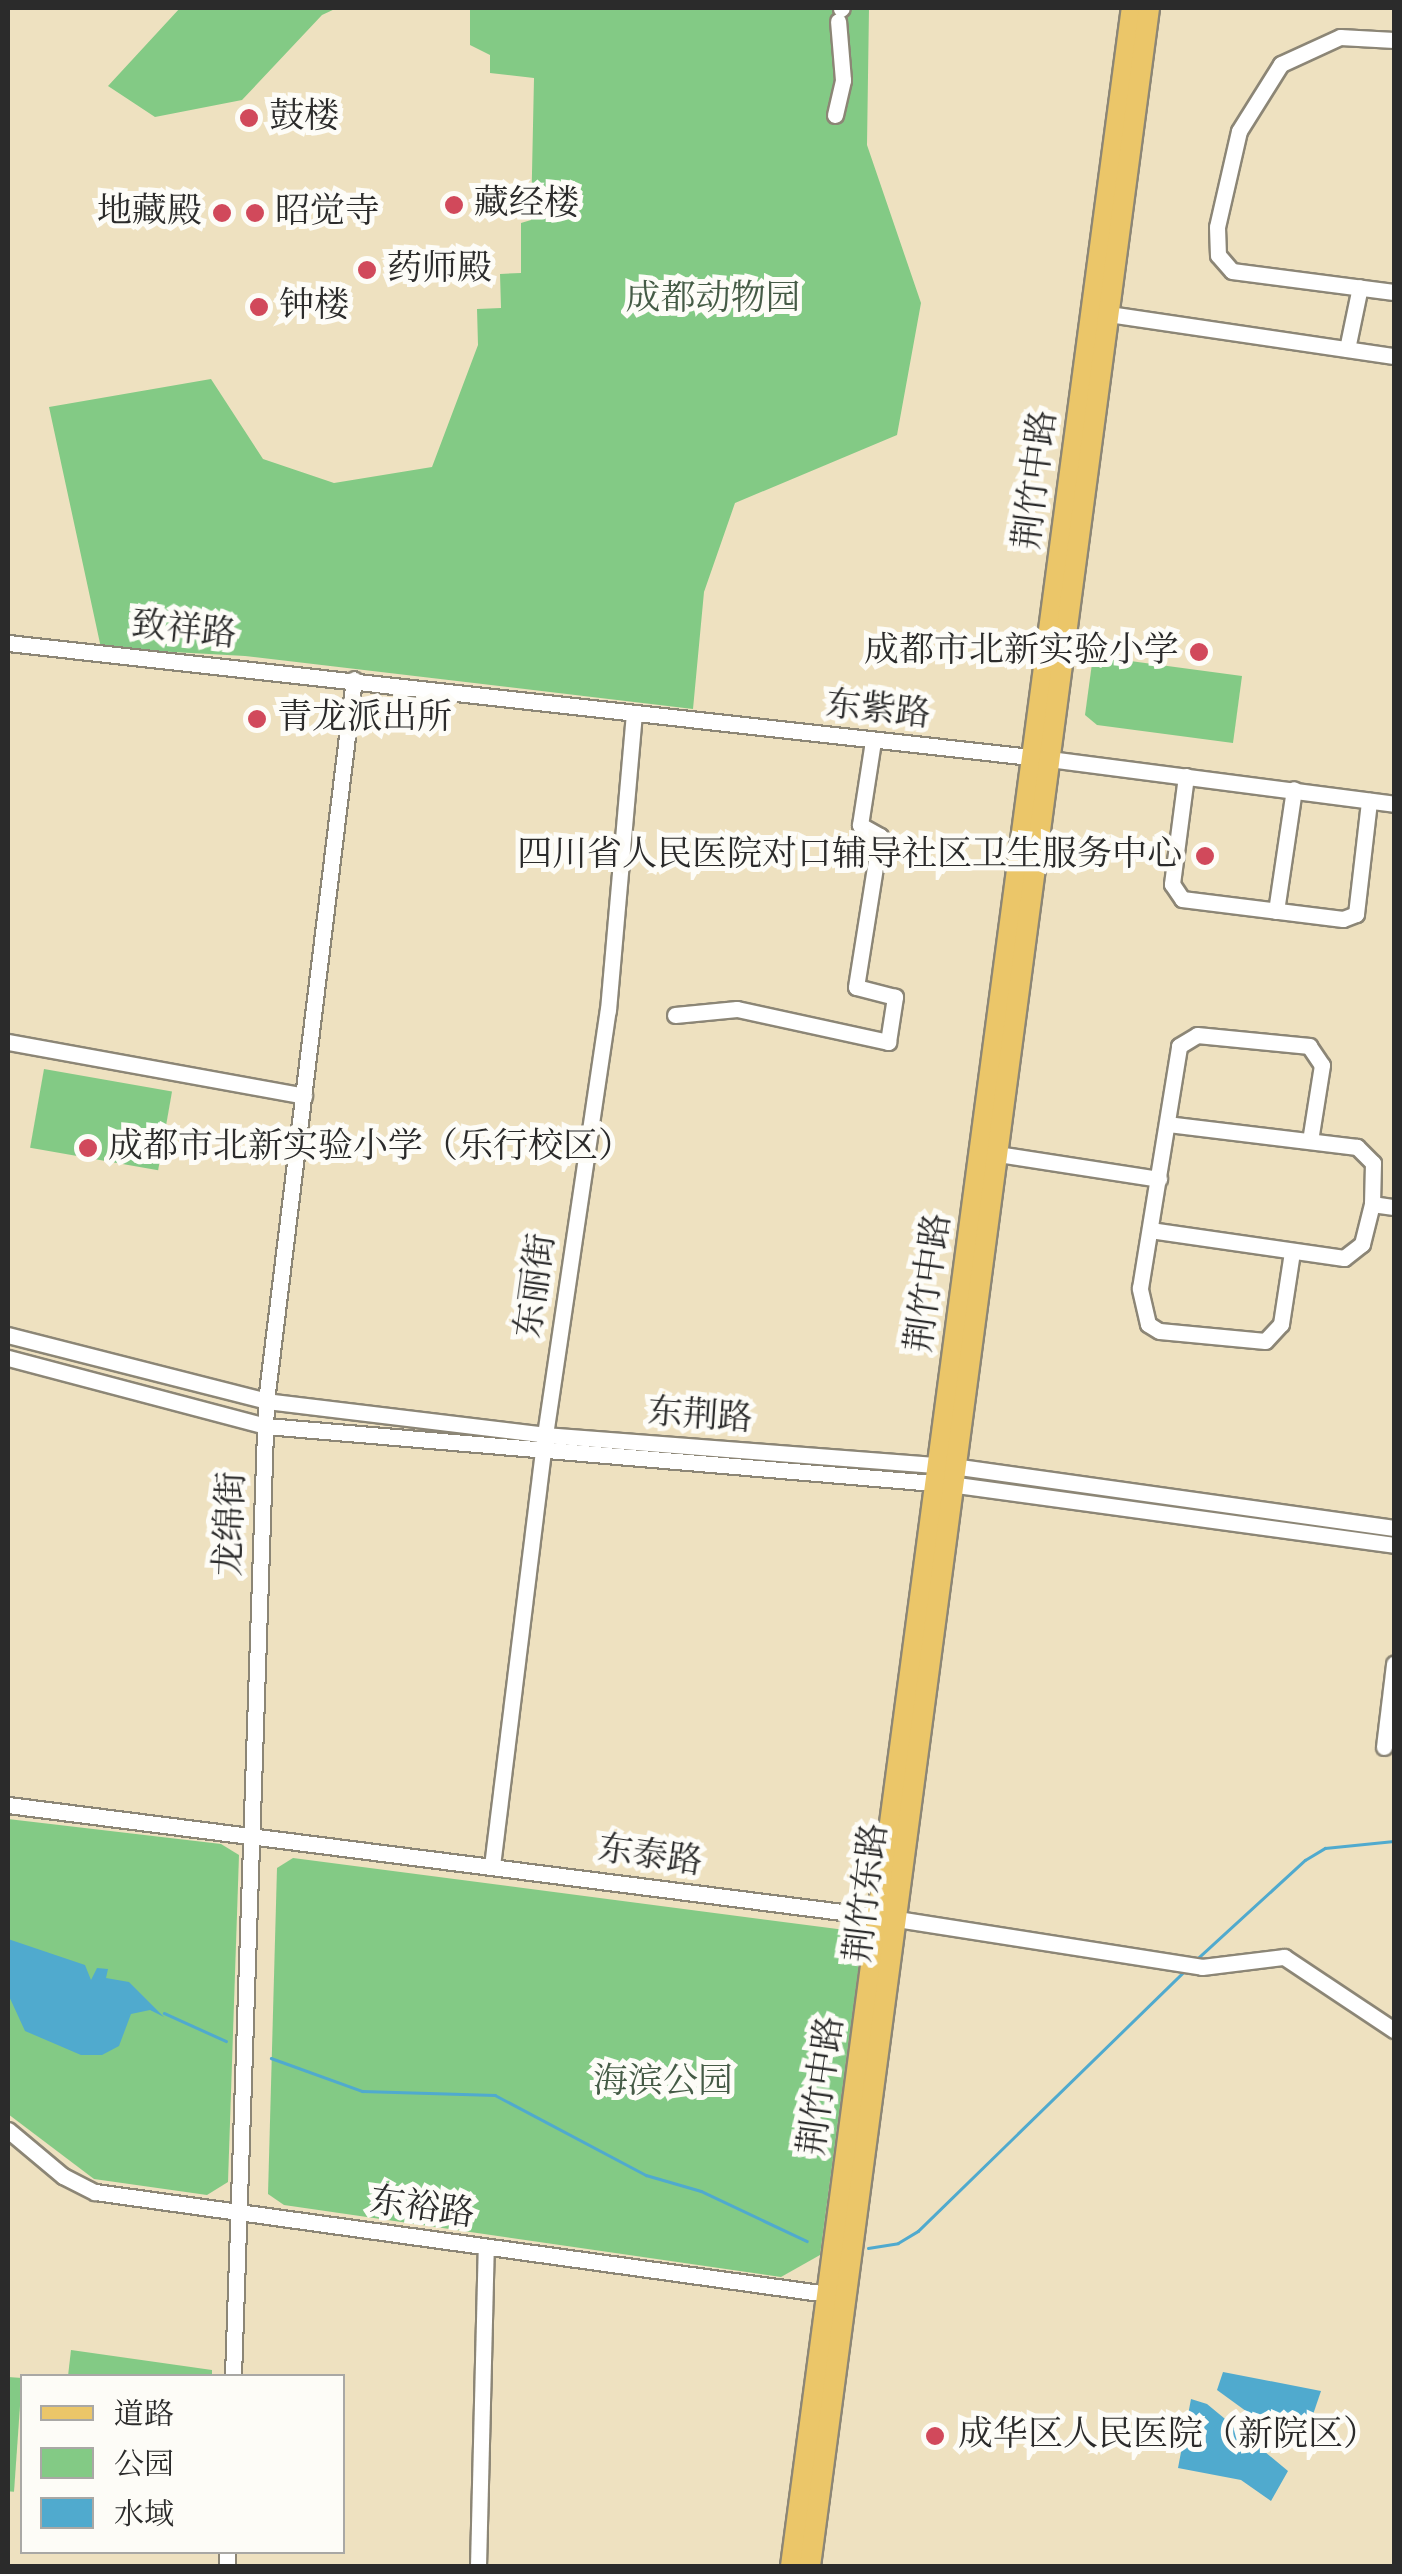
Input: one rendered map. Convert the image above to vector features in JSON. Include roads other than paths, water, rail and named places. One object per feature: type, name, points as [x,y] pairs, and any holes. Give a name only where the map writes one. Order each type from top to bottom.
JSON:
[{"type":"main road","name":"荆竹中路","points":[[888,1919],[1100,312],[1132,8]]},
{"type":"main road","name":"荆竹中路","points":[[1100,312],[1149,8]]},
{"type":"main road","name":"荆竹中路","points":[[948,1475],[998,1154],[1041,758]]},
{"type":"main road","name":"荆竹东路","points":[[810,2566],[838,2296],[888,1919]]},
{"type":"main road","points":[[791,2566],[838,2296]]},
{"type":"street","points":[[834,115],[843,80],[840,13]]},
{"type":"street","points":[[1394,40],[1340,36],[1280,64],[1257,92],[1224,173],[1217,227],[1224,264],[1232,271],[1394,292]]},
{"type":"street","points":[[1347,349],[1360,287]]},
{"type":"street","points":[[1100,312],[1394,356]]},
{"type":"street","name":"致祥路","points":[[8,643],[354,680]]},
{"type":"street","name":"东紫路","points":[[354,680],[1041,758],[1394,804]]},
{"type":"street","name":"龙绵街","points":[[232,2374],[266,1402],[354,680]]},
{"type":"street","name":"东丽街","points":[[492,1866],[544,1442],[608,1010],[634,713]]},
{"type":"street","points":[[675,1015],[736,1009],[888,1042],[894,997],[856,987],[880,836],[860,826],[872,741]]},
{"type":"street","points":[[1186,776],[1172,884],[1182,898],[1276,911],[1343,919],[1356,914],[1370,801]]},
{"type":"street","points":[[1276,911],[1294,789]]},
{"type":"street","points":[[1292,1252],[1281,1324],[1265,1341],[1159,1331],[1148,1324],[1141,1306],[1179,1046],[1186,1038],[1308,1046],[1322,1065],[1310,1141]]},
{"type":"street","points":[[8,1042],[304,1096]]},
{"type":"street","points":[[1150,1230],[1344,1258],[1362,1244],[1372,1204],[1373,1163],[1356,1148],[1168,1124]]},
{"type":"street","points":[[998,1154],[1158,1179]]},
{"type":"street","points":[[1372,1204],[1394,1207]]},
{"type":"street","name":"东荆路","points":[[8,1335],[266,1402],[544,1442]]},
{"type":"street","name":"东荆路","points":[[8,1358],[266,1426],[544,1442],[948,1475],[1394,1528]]},
{"type":"street","name":"东荆路","points":[[948,1475],[1394,1545]]},
{"type":"street","points":[[1384,1747],[1394,1664]]},
{"type":"street","name":"东泰路","points":[[8,1805],[249,1840],[492,1866],[888,1919],[1202,1967],[1284,1957],[1394,2030]]},
{"type":"street","name":"东裕路","points":[[8,2130],[63,2176],[95,2192],[838,2296]]},
{"type":"street","points":[[478,2566],[486,2248]]},
{"type":"water","points":[[8,1939],[85,1965],[91,1980],[97,1968],[108,1969],[106,1978],[129,1982],[164,2017],[150,2010],[131,2014],[119,2046],[102,2055],[81,2055],[25,2031],[8,1994]]},
{"type":"water","points":[[1223,2372],[1321,2391],[1303,2444],[1287,2441],[1217,2390]]},
{"type":"water","points":[[1191,2399],[1207,2404],[1288,2471],[1271,2501],[1241,2480],[1178,2468]]},
{"type":"waterway","points":[[1198,1958],[1305,1860],[1325,1848],[1394,1841]]},
{"type":"waterway","points":[[868,2248],[898,2243],[918,2231],[1185,1970]]},
{"type":"waterway","points":[[164,2013],[226,2041]]},
{"type":"waterway","points":[[271,2058],[362,2091],[495,2095],[646,2175],[701,2191],[807,2241]]},
{"type":"place","name":"鼓楼","points":[[249,118]]},
{"type":"place","name":"藏经楼","points":[[454,205]]},
{"type":"place","name":"地藏殿","points":[[222,213]]},
{"type":"place","name":"昭觉寺","points":[[255,213]]},
{"type":"place","name":"药师殿","points":[[367,270]]},
{"type":"place","name":"钟楼","points":[[259,307]]},
{"type":"place","name":"成都市北新实验小学","points":[[1199,652]]},
{"type":"place","name":"青龙派出所","points":[[257,719]]},
{"type":"place","name":"四川省人民医院对口辅导社区卫生服务中心","points":[[1205,856]]},
{"type":"place","name":"成都市北新实验小学（乐行校区）","points":[[88,1148]]},
{"type":"place","name":"成华区人民医院（新院区）","points":[[935,2436]]},
{"type":"park label","name":"成都动物园","points":[[713,300]]},
{"type":"park label","name":"海滨公园","points":[[663,2083]]}]
